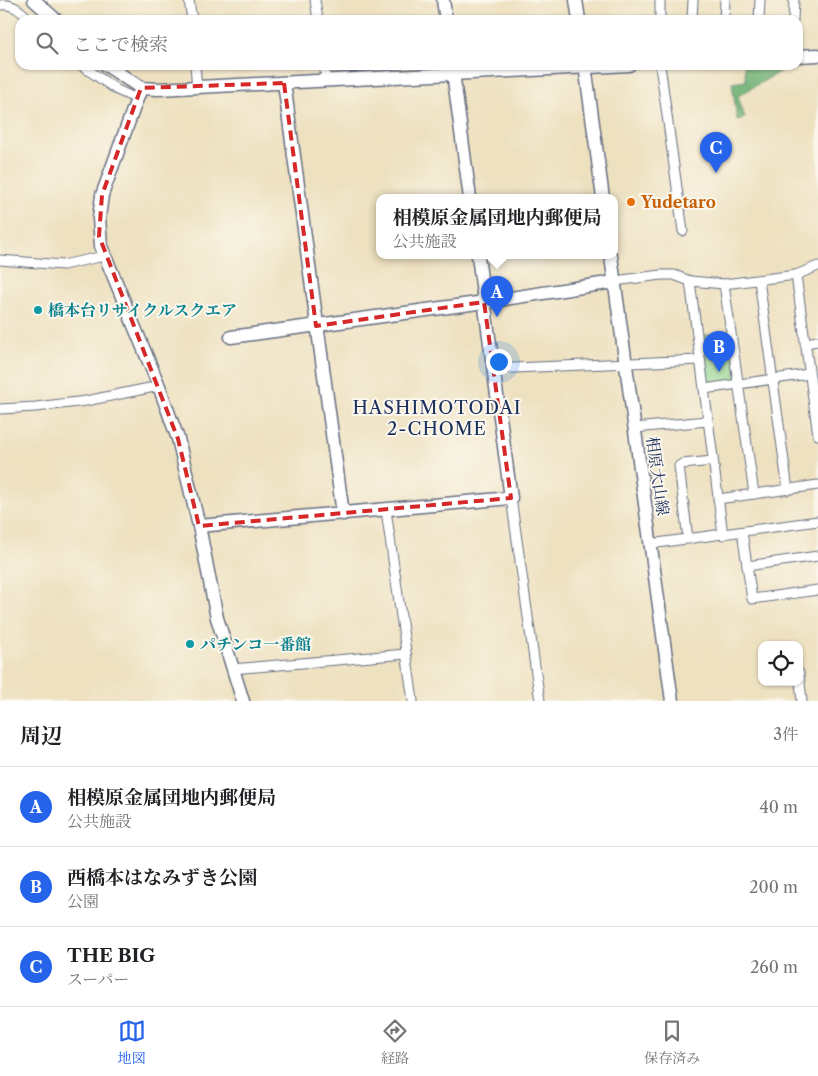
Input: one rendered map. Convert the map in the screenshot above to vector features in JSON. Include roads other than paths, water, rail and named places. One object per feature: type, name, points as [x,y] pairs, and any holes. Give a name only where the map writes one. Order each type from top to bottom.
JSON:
[{"type":"street","points":[[34,0],[50,15]]},
{"type":"street","points":[[189,0],[191,15]]},
{"type":"street","points":[[315,0],[317,15]]},
{"type":"street","points":[[443,0],[445,15]]},
{"type":"street","points":[[576,0],[578,15]]},
{"type":"street","points":[[660,0],[660,15]]},
{"type":"street","points":[[692,15],[693,0]]},
{"type":"street","points":[[724,15],[725,0]]},
{"type":"street","points":[[759,15],[760,0]]},
{"type":"street","points":[[793,15],[794,0]]},
{"type":"street","points":[[0,5],[13,6],[24,15]]},
{"type":"street","points":[[803,56],[818,57]]},
{"type":"street","points":[[88,70],[117,90],[130,96]]},
{"type":"street","points":[[114,70],[141,88],[158,89],[284,83],[441,70]]},
{"type":"street","points":[[195,70],[197,88]]},
{"type":"street","points":[[325,70],[326,80]]},
{"type":"street","points":[[453,70],[469,194]]},
{"type":"street","points":[[586,70],[602,194]]},
{"type":"street","points":[[661,70],[683,231]]},
{"type":"street","points":[[284,83],[343,514]]},
{"type":"street","points":[[141,88],[100,205],[99,236],[104,256],[159,386],[178,439],[199,526],[215,609],[243,701]]},
{"type":"street","points":[[0,260],[63,265],[104,256]]},
{"type":"street","points":[[478,259],[540,701]]},
{"type":"street","name":"相原大山線","points":[[611,259],[672,701]]},
{"type":"street","points":[[231,338],[661,275],[674,276],[690,281],[724,284],[796,275],[818,266]]},
{"type":"street","points":[[796,275],[818,435]]},
{"type":"street","points":[[759,280],[788,490]]},
{"type":"street","points":[[690,281],[723,535]]},
{"type":"street","points":[[724,284],[754,494]]},
{"type":"street","points":[[805,343],[818,341]]},
{"type":"street","points":[[493,370],[700,360]]},
{"type":"street","points":[[704,389],[809,374]]},
{"type":"street","points":[[0,409],[86,401],[159,386]]},
{"type":"street","points":[[635,428],[708,421]]},
{"type":"street","points":[[688,539],[679,466],[682,464],[713,461]]},
{"type":"street","points":[[718,499],[818,485]]},
{"type":"street","points":[[199,526],[511,498]]},
{"type":"street","points":[[386,510],[413,701]]},
{"type":"street","points":[[650,544],[818,521]]},
{"type":"street","points":[[742,532],[752,599],[818,590]]},
{"type":"street","points":[[747,566],[818,556]]},
{"type":"street","points":[[232,669],[406,654]]},
{"type":"street","points":[[800,686],[802,701]]},
{"type":"place","name":"THE BIG","points":[[716,173]]},
{"type":"place","name":"Yudetaro","points":[[631,202]]},
{"type":"place","name":"橋本台リサイクルスクエア","points":[[38,310]]},
{"type":"place","name":"相模原金属団地内郵便局","points":[[497,317]]},
{"type":"place","name":"西橋本はなみずき公園","points":[[719,372]]},
{"type":"place","name":"パチンコ一番館","points":[[190,644]]},
{"type":"district","name":"HASHIMOTODAI 2-CHOME","points":[[437,418]]}]
